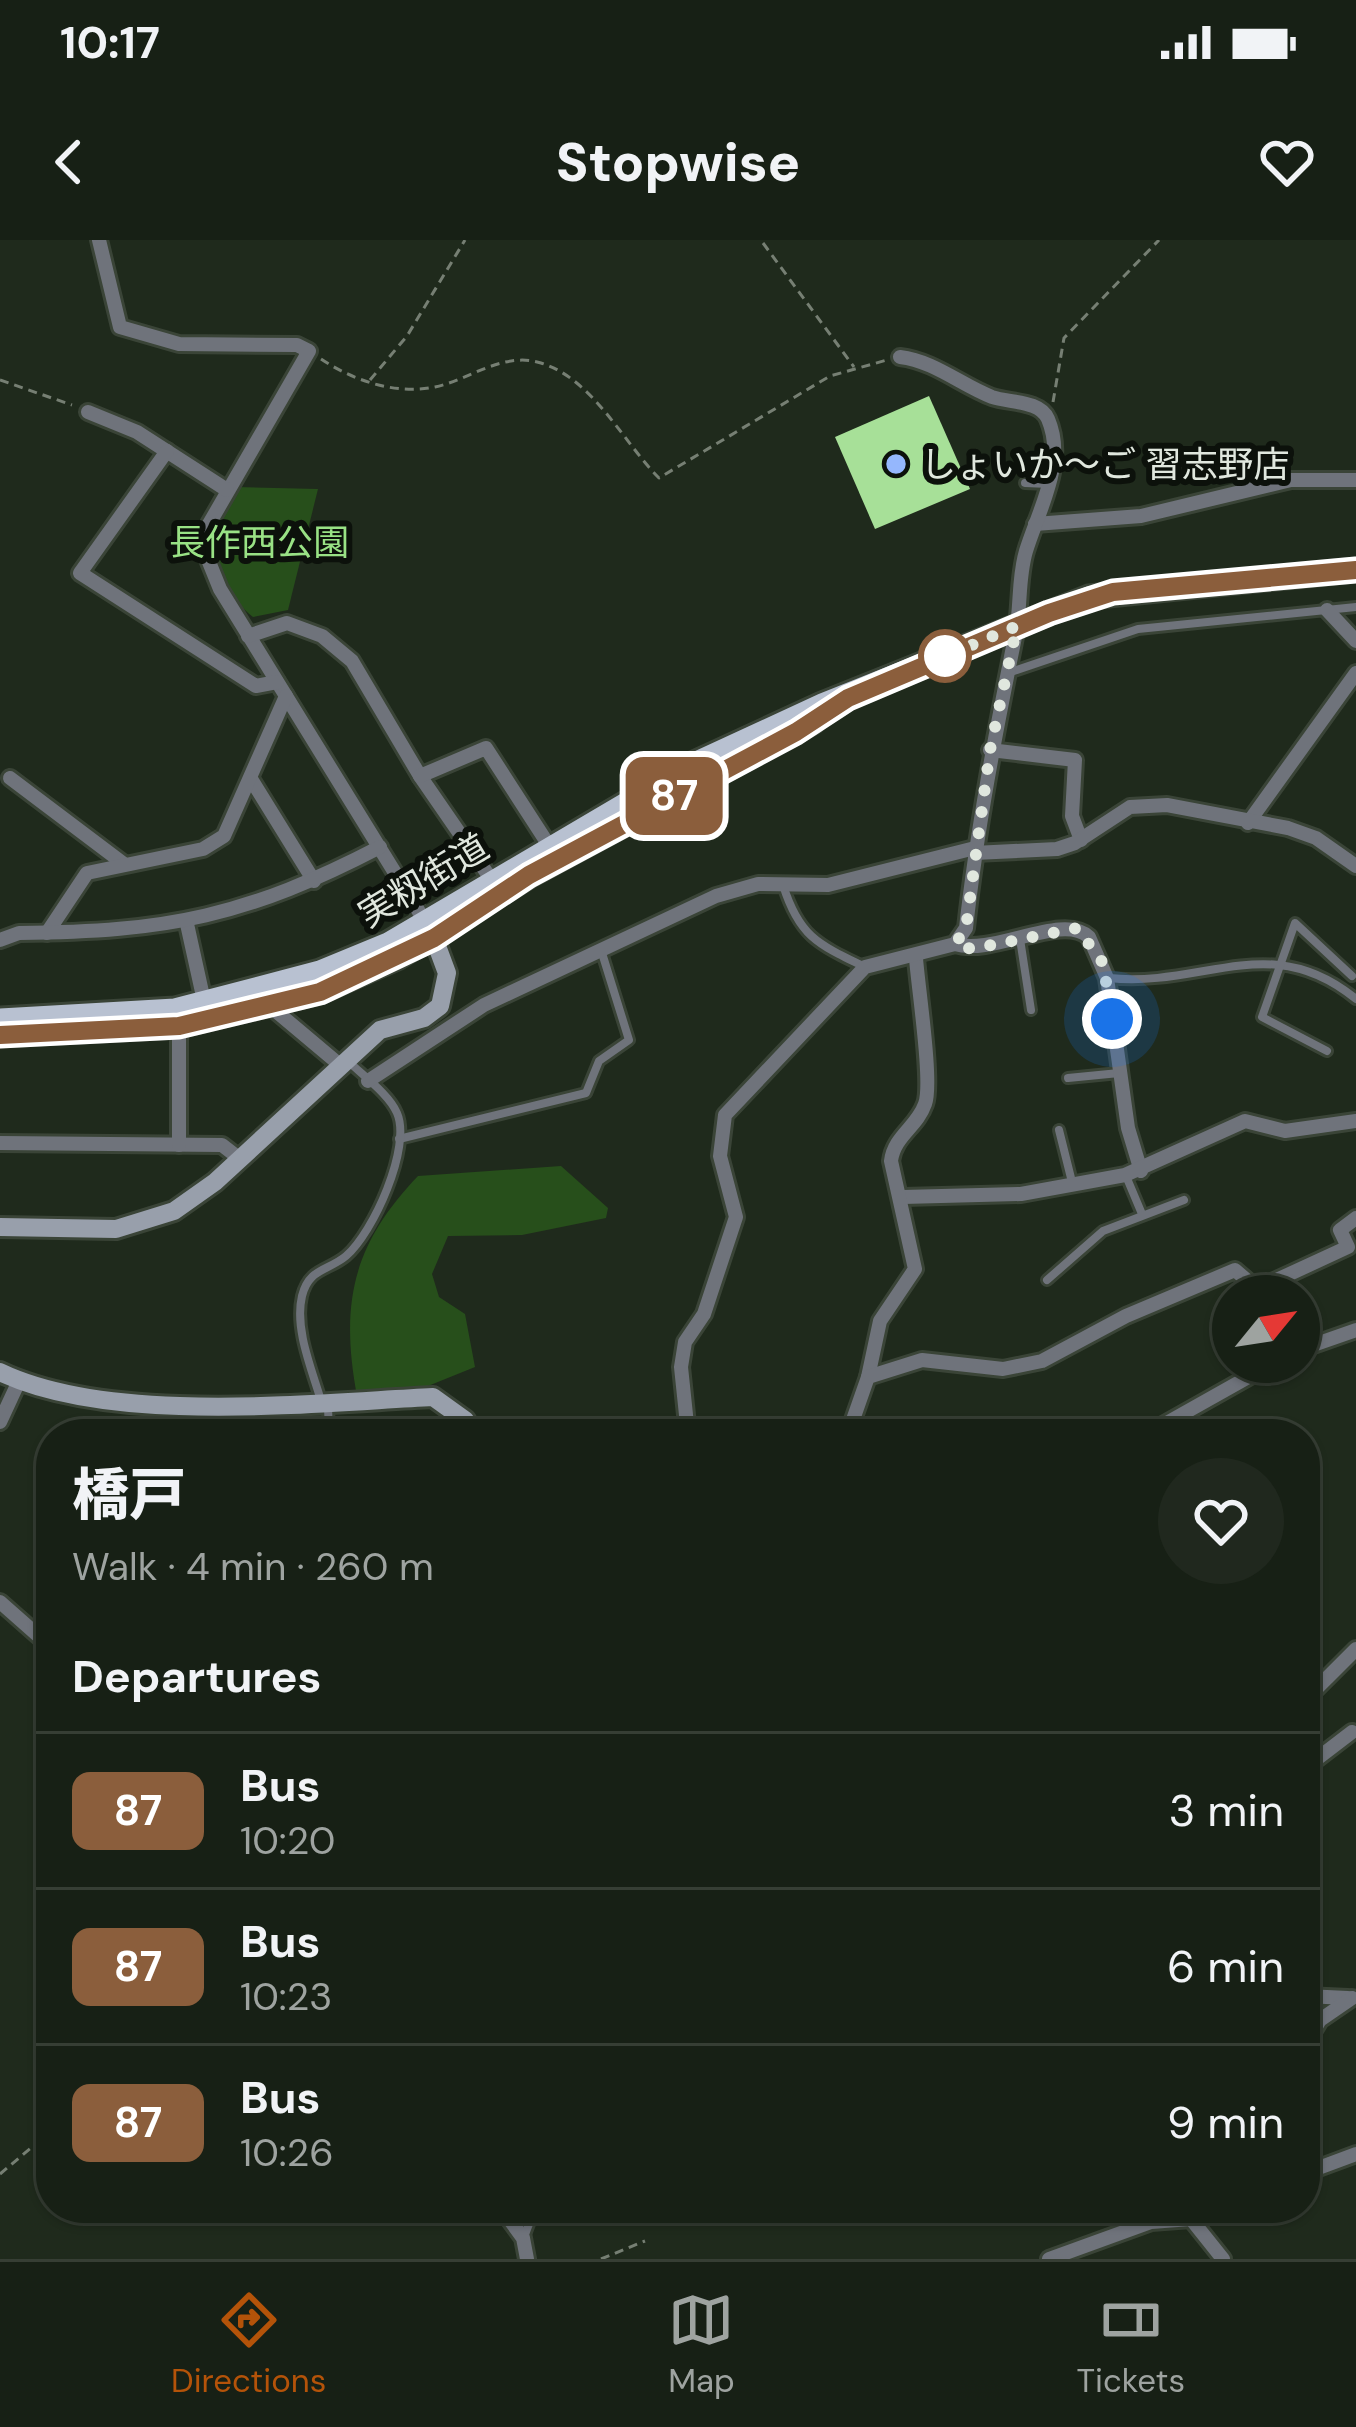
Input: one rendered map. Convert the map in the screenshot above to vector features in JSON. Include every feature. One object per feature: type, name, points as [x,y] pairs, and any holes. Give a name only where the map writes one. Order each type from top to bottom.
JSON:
[{"type":"main road","name":"実籾街道","points":[[0,1019],[153,1011],[204,1001],[320,971],[430,929],[491,879],[692,764],[822,704],[848,698],[1017,626],[1113,592],[1356,570]]},
{"type":"main road","name":"実籾街道","points":[[0,1035],[179,1026],[320,992],[796,732],[848,698]]},
{"type":"street","points":[[0,1227],[84,1232],[129,1227],[186,1204],[380,1030],[424,1018],[440,1006],[447,973],[430,929],[248,636],[207,556],[209,524],[309,351],[297,345],[179,344],[121,327],[99,240]]},
{"type":"street","points":[[686,1419],[681,1367],[685,1342],[704,1314],[736,1217],[720,1156],[725,1115],[865,967],[916,958],[955,944],[966,928],[990,750],[1017,626],[1019,577],[1050,484],[1046,415],[900,357]]},
{"type":"street","points":[[88,412],[167,451],[227,490]]},
{"type":"street","points":[[167,451],[80,573],[256,686],[277,682]]},
{"type":"street","points":[[1035,524],[1142,516],[1292,480],[1356,480]]},
{"type":"street","points":[[1327,610],[1356,641]]},
{"type":"street","points":[[248,636],[287,623],[322,636],[352,661],[420,776],[491,879]]},
{"type":"street","points":[[1248,823],[1356,673]]},
{"type":"street","points":[[47,933],[77,881],[124,864],[214,844],[232,821],[286,696]]},
{"type":"street","points":[[420,776],[486,748],[548,844]]},
{"type":"street","points":[[990,750],[1075,760],[1072,816],[1081,840]]},
{"type":"street","points":[[10,778],[124,864]]},
{"type":"street","points":[[250,778],[314,881]]},
{"type":"street","points":[[368,1081],[484,1005],[716,896],[782,884],[828,885],[975,850],[1033,853],[1081,840],[1130,807],[1144,805],[1316,838],[1356,866]]},
{"type":"street","points":[[0,940],[188,924],[314,881],[380,847]]},
{"type":"street","points":[[188,924],[204,1001]]},
{"type":"street","points":[[955,944],[972,949],[1077,928],[1094,944],[1107,978],[1133,1173]]},
{"type":"street","points":[[853,1419],[880,1321],[915,1269],[903,1197],[890,1161],[892,1146],[915,1121],[927,1095],[916,958]]},
{"type":"street","points":[[271,1006],[343,1062]]},
{"type":"street","points":[[179,1026],[179,1145]]},
{"type":"street","points":[[903,1197],[1021,1194],[1133,1173],[1245,1121],[1286,1131],[1356,1121]]},
{"type":"street","points":[[0,1143],[222,1145],[240,1159]]},
{"type":"street","points":[[1293,1275],[1348,1247],[1340,1230],[1356,1218]]},
{"type":"street","points":[[868,1377],[922,1360],[1003,1369],[1042,1360],[1126,1316],[1212,1280]]},
{"type":"street","points":[[1320,1343],[1356,1330]]},
{"type":"street","points":[[0,1372],[20,1382],[100,1400],[326,1407],[433,1397],[464,1419]]},
{"type":"street","points":[[0,1422],[20,1382]]},
{"type":"street","points":[[1174,1419],[1238,1383]]},
{"type":"street","points":[[0,1602],[36,1634]]},
{"type":"street","points":[[1320,1685],[1356,1649]]},
{"type":"street","points":[[1320,1757],[1352,1732]]},
{"type":"street","points":[[1320,1997],[1354,1998]]},
{"type":"street","points":[[1320,2020],[1354,1998]]},
{"type":"street","points":[[1320,2167],[1356,2154]]},
{"type":"street","points":[[512,2223],[523,2238],[526,2259]]},
{"type":"street","points":[[1049,2259],[1148,2223]]},
{"type":"street","points":[[1194,2223],[1223,2259]]},
{"type":"lane","points":[[1025,482],[1050,484]]},
{"type":"lane","points":[[1006,673],[1138,629],[1356,607]]},
{"type":"lane","points":[[782,884],[795,923],[824,948],[865,967]]},
{"type":"lane","points":[[1327,1051],[1262,1017],[1295,923],[1352,976]]},
{"type":"lane","points":[[1020,939],[1030,1010]]},
{"type":"lane","points":[[399,1138],[586,1093],[599,1061],[629,1040],[602,953]]},
{"type":"lane","points":[[1107,978],[1150,982],[1266,959],[1330,977],[1356,999]]},
{"type":"lane","points":[[327,1419],[303,1334],[302,1292],[311,1276],[342,1260],[366,1232],[390,1180],[399,1138],[397,1111],[343,1062]]},
{"type":"lane","points":[[1068,1078],[1119,1072]]},
{"type":"lane","points":[[1059,1130],[1073,1186]]},
{"type":"lane","points":[[1133,1173],[1142,1214]]},
{"type":"lane","points":[[1047,1280],[1103,1231],[1184,1200]]},
{"type":"lane","points":[[523,2238],[529,2223]]},
{"type":"path","points":[[368,382],[407,336],[465,240]]},
{"type":"path","points":[[1046,415],[1064,338],[1159,240]]},
{"type":"path","points":[[763,243],[854,368]]},
{"type":"path","points":[[309,351],[386,387],[438,386],[492,365],[541,362],[588,393],[659,478],[830,376],[900,357]]},
{"type":"path","points":[[0,380],[88,412]]},
{"type":"path","points":[[0,2174],[36,2144]]},
{"type":"path","points":[[601,2259],[645,2241]]},
{"type":"green space","name":"長作西公園","points":[[236,487],[318,489],[288,610],[253,617],[227,588],[218,540]]},
{"type":"green space","points":[[561,1166],[608,1208],[606,1218],[522,1235],[448,1236],[432,1274],[439,1297],[465,1314],[475,1367],[423,1388],[357,1396],[350,1333],[356,1277],[378,1227],[418,1176]]},
{"type":"building","points":[[929,396],[970,489],[875,529],[835,437]]},
{"type":"bus line","name":"87","points":[[0,1035],[179,1026],[320,992],[434,938],[529,875],[796,732],[848,698],[1049,613],[1113,592],[1356,570]]},
{"type":"place","name":"しょいか～ご 習志野店","points":[[896,464]]},
{"type":"route","points":[[945,656],[939,659],[1017,626],[990,750],[966,928],[955,944],[972,949],[1066,927],[1084,931],[1103,963],[1112,1019]]}]
